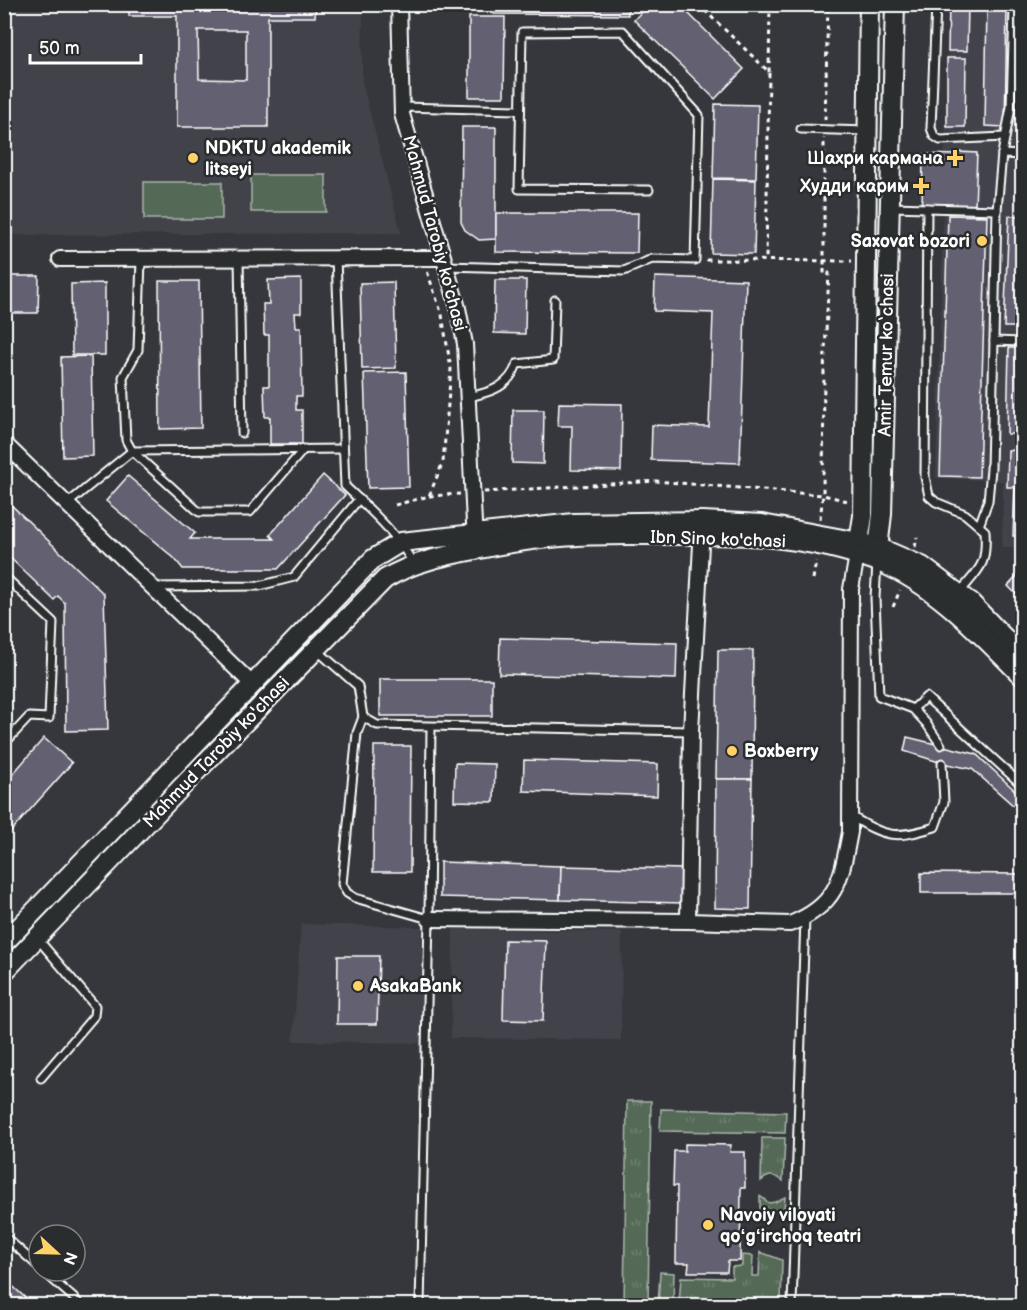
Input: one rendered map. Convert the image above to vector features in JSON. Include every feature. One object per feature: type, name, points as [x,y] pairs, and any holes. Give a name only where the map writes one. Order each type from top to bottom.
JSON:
[{"type":"main road","name":"Amir Temur ko‘chasi","points":[[858,548],[863,504],[869,4]]},
{"type":"main road","name":"Amir Temur ko‘chasi","points":[[878,555],[882,514],[895,4]]},
{"type":"main road","name":"Mahmud Tarobiy ko'chasi","points":[[7,935],[253,685],[373,559],[401,542],[475,541],[574,523],[702,528],[762,524],[922,566],[971,603],[1023,656]]},
{"type":"main road","name":"Mahmud Tarobiy ko'chasi","points":[[4,972],[385,579],[403,568],[443,556],[475,541]]},
{"type":"main road","points":[[878,555],[969,623],[1023,676]]},
{"type":"street","name":"Mahmud Tarobiy ko'chasi","points":[[399,4],[402,107],[458,308],[465,344],[475,541]]},
{"type":"street","points":[[60,259],[422,258],[444,262]]},
{"type":"street","name":"Mahmud Tarobiy ko'chasi","points":[[6,448],[67,504],[253,685]]},
{"type":"street","points":[[687,921],[691,731],[702,528]]},
{"type":"street","points":[[429,919],[790,924],[805,918],[830,898],[843,870],[851,816],[851,589],[858,548]]},
{"type":"lane","points":[[936,4],[931,129],[934,136],[940,140],[1005,137]]},
{"type":"lane","points":[[979,526],[988,501],[991,469],[997,210],[1002,154],[1011,107],[1014,9],[1017,4]]},
{"type":"lane","points":[[444,262],[624,270],[652,259],[695,260],[699,115],[623,31],[522,32],[519,189],[649,190]]},
{"type":"lane","points":[[402,107],[520,110]]},
{"type":"lane","points":[[801,129],[867,131]]},
{"type":"lane","points":[[1002,154],[1023,155]]},
{"type":"lane","points":[[890,207],[997,210]]},
{"type":"lane","points":[[927,208],[925,477],[929,496],[936,502],[965,514],[985,531],[987,551],[983,564],[958,594]]},
{"type":"lane","points":[[239,258],[242,433]]},
{"type":"lane","points":[[336,258],[345,486],[401,542],[414,564]]},
{"type":"lane","points":[[141,259],[138,350],[123,377],[126,440],[132,451],[199,512],[250,512],[304,450]]},
{"type":"lane","points":[[469,397],[496,390],[513,376],[517,364],[553,360],[555,300]]},
{"type":"lane","points":[[994,341],[1023,342]]},
{"type":"lane","points":[[67,504],[132,451],[344,449]]},
{"type":"lane","points":[[153,587],[258,586],[294,577],[359,499]]},
{"type":"lane","points":[[878,555],[875,598],[879,696],[913,710],[926,723],[941,745]]},
{"type":"lane","points":[[4,576],[53,622],[49,718],[29,717],[4,744]]},
{"type":"lane","points":[[316,649],[358,687],[363,717],[357,733],[342,884],[346,893],[355,898],[429,919]]},
{"type":"lane","points":[[913,710],[926,697],[1023,785]]},
{"type":"lane","points":[[363,717],[377,725],[691,731]]},
{"type":"lane","points":[[420,1305],[431,727]]},
{"type":"lane","points":[[851,816],[875,831],[905,836],[935,827],[944,802],[942,763]]},
{"type":"lane","points":[[792,1305],[805,918]]},
{"type":"lane","points":[[37,938],[95,1006],[94,1016],[40,1078]]},
{"type":"lane","points":[[4,1236],[27,1256]]},
{"type":"lane","points":[[57,1283],[77,1301]]},
{"type":"path","points":[[698,4],[768,72]]},
{"type":"path","points":[[766,259],[770,4]]},
{"type":"path","points":[[823,495],[824,371],[829,273],[824,274],[824,130],[828,4]]},
{"type":"path","points":[[422,258],[442,315],[451,369],[442,462],[429,496]]},
{"type":"path","points":[[695,260],[766,259],[866,262]]},
{"type":"path","points":[[396,505],[429,496],[656,482],[823,495],[863,504]]},
{"type":"shaded area","name":"NDKTU akademik litseyi","points":[[4,5],[363,5],[362,82],[401,233],[5,235]]},
{"type":"shaded area","name":"Saxovat bozori","points":[[949,5],[1022,5],[1022,548],[1002,548],[1003,481],[936,478]]},
{"type":"shaded area","points":[[301,924],[422,927],[420,1043],[293,1041]]},
{"type":"shaded area","points":[[453,929],[622,932],[621,1040],[451,1038]]},
{"type":"green space","points":[[251,175],[326,175],[326,212],[251,212]]},
{"type":"green space","points":[[144,182],[222,182],[222,219],[144,219]]},
{"type":"green space","points":[[627,1101],[651,1101],[648,1305],[624,1305]]},
{"type":"green space","points":[[661,1109],[786,1112],[785,1133],[660,1131]]},
{"type":"green space","points":[[762,1138],[785,1138],[783,1181],[772,1176],[761,1181]]},
{"type":"green space","points":[[760,1196],[769,1203],[785,1197],[784,1210],[760,1214]]},
{"type":"green space","points":[[760,1252],[782,1260],[781,1305],[658,1305],[660,1272],[674,1273],[673,1304],[679,1304],[681,1277],[732,1278],[732,1267],[742,1266],[742,1255],[753,1256],[752,1276],[759,1276]]},
{"type":"building","points":[[129,4],[316,4],[315,17],[268,17],[268,127],[177,127],[177,16],[129,16]],"holes":[[[198,30],[246,30],[246,80],[199,79]]]},
{"type":"building","points":[[494,4],[628,4],[628,15],[494,14]]},
{"type":"building","points":[[649,4],[679,4],[744,69],[715,99],[634,20]]},
{"type":"building","points":[[949,4],[968,4],[967,51],[948,51]]},
{"type":"building","points":[[987,4],[1007,4],[1005,127],[985,126]]},
{"type":"building","points":[[469,17],[505,17],[504,97],[469,97]]},
{"type":"building","points":[[947,58],[966,58],[965,127],[947,127]]},
{"type":"building","points":[[715,104],[758,105],[756,179],[713,178]]},
{"type":"building","points":[[462,127],[496,127],[496,239],[479,240],[465,230],[461,222]]},
{"type":"building","points":[[959,152],[977,153],[975,207],[922,206],[923,154],[958,155]]},
{"type":"building","points":[[713,179],[756,180],[754,254],[711,253]]},
{"type":"building","points":[[496,213],[638,213],[637,253],[496,252]]},
{"type":"building","points":[[948,215],[987,216],[979,477],[940,476]]},
{"type":"building","points":[[1009,216],[1022,216],[1022,327],[1004,327]]},
{"type":"building","points":[[4,276],[39,276],[38,313],[4,313]]},
{"type":"building","points":[[655,277],[746,280],[740,463],[651,460],[652,425],[709,427],[713,313],[654,311]]},
{"type":"building","points":[[301,279],[301,313],[295,313],[296,327],[301,327],[302,396],[296,396],[296,410],[302,410],[302,444],[270,444],[270,417],[265,417],[264,386],[269,386],[269,335],[264,335],[263,304],[269,304],[268,280]]},
{"type":"building","points":[[495,280],[526,280],[525,334],[494,333]]},
{"type":"building","points":[[159,281],[199,281],[201,428],[160,429]]},
{"type":"building","points":[[394,282],[396,368],[362,369],[360,283]]},
{"type":"building","points":[[105,283],[105,355],[72,355],[71,284]]},
{"type":"building","points":[[1009,348],[1022,348],[1022,434],[1007,434]]},
{"type":"building","points":[[91,356],[93,456],[63,457],[61,357]]},
{"type":"building","points":[[406,372],[409,487],[368,488],[364,373]]},
{"type":"building","points":[[559,403],[622,404],[621,471],[571,470],[572,426],[558,426]]},
{"type":"building","points":[[513,410],[544,410],[543,464],[512,463]]},
{"type":"building","points":[[1008,450],[1022,451],[1022,536],[1013,536],[1015,487],[1007,487]]},
{"type":"building","points":[[323,475],[345,495],[278,569],[183,569],[174,558],[106,501],[128,476],[195,533],[190,539],[274,539],[270,535]]},
{"type":"building","points":[[4,498],[104,594],[108,730],[66,731],[65,603],[58,596],[54,600],[4,552]]},
{"type":"building","points":[[1019,574],[1022,578],[1022,600],[1008,586]]},
{"type":"building","points":[[500,638],[677,643],[676,679],[499,674]]},
{"type":"building","points":[[718,650],[753,650],[752,779],[716,779]]},
{"type":"building","points":[[380,679],[492,679],[492,716],[380,716]]},
{"type":"building","points":[[907,737],[976,754],[1022,797],[1022,813],[972,769],[942,763],[904,751]]},
{"type":"building","points":[[44,738],[72,763],[4,839],[4,784]]},
{"type":"building","points":[[374,746],[411,746],[410,872],[373,872]]},
{"type":"building","points":[[524,760],[658,764],[657,796],[523,791]]},
{"type":"building","points":[[455,763],[495,764],[494,802],[454,801]]},
{"type":"building","points":[[716,779],[752,779],[750,909],[715,908]]},
{"type":"building","points":[[440,862],[561,866],[560,900],[440,897]]},
{"type":"building","points":[[561,866],[683,869],[682,903],[560,900]]},
{"type":"building","points":[[921,873],[1022,874],[1022,893],[921,893]]},
{"type":"building","points":[[505,940],[546,941],[543,1021],[503,1020]]},
{"type":"building","points":[[338,956],[379,956],[377,1024],[337,1024]]},
{"type":"building","name":"Navoiy viloyati qoʻgʻirchoq teatri","points":[[685,1144],[731,1145],[730,1152],[745,1152],[745,1188],[741,1188],[740,1261],[728,1261],[727,1272],[688,1272],[689,1263],[676,1263],[677,1186],[673,1186],[674,1151],[685,1151]]},
{"type":"building","points":[[4,1278],[34,1306],[4,1306]]},
{"type":"place","name":"NDKTU akademik litseyi","points":[[193,158]]},
{"type":"place","name":"Шахри кармана","points":[[955,158]]},
{"type":"place","name":"Худди карим","points":[[921,186]]},
{"type":"place","name":"Saxovat bozori","points":[[982,241]]},
{"type":"place","name":"Boxberry","points":[[732,751]]},
{"type":"place","name":"AsakaBank","points":[[358,986]]},
{"type":"place","name":"Navoiy viloyati qoʻgʻirchoq teatri","points":[[708,1225]]}]
